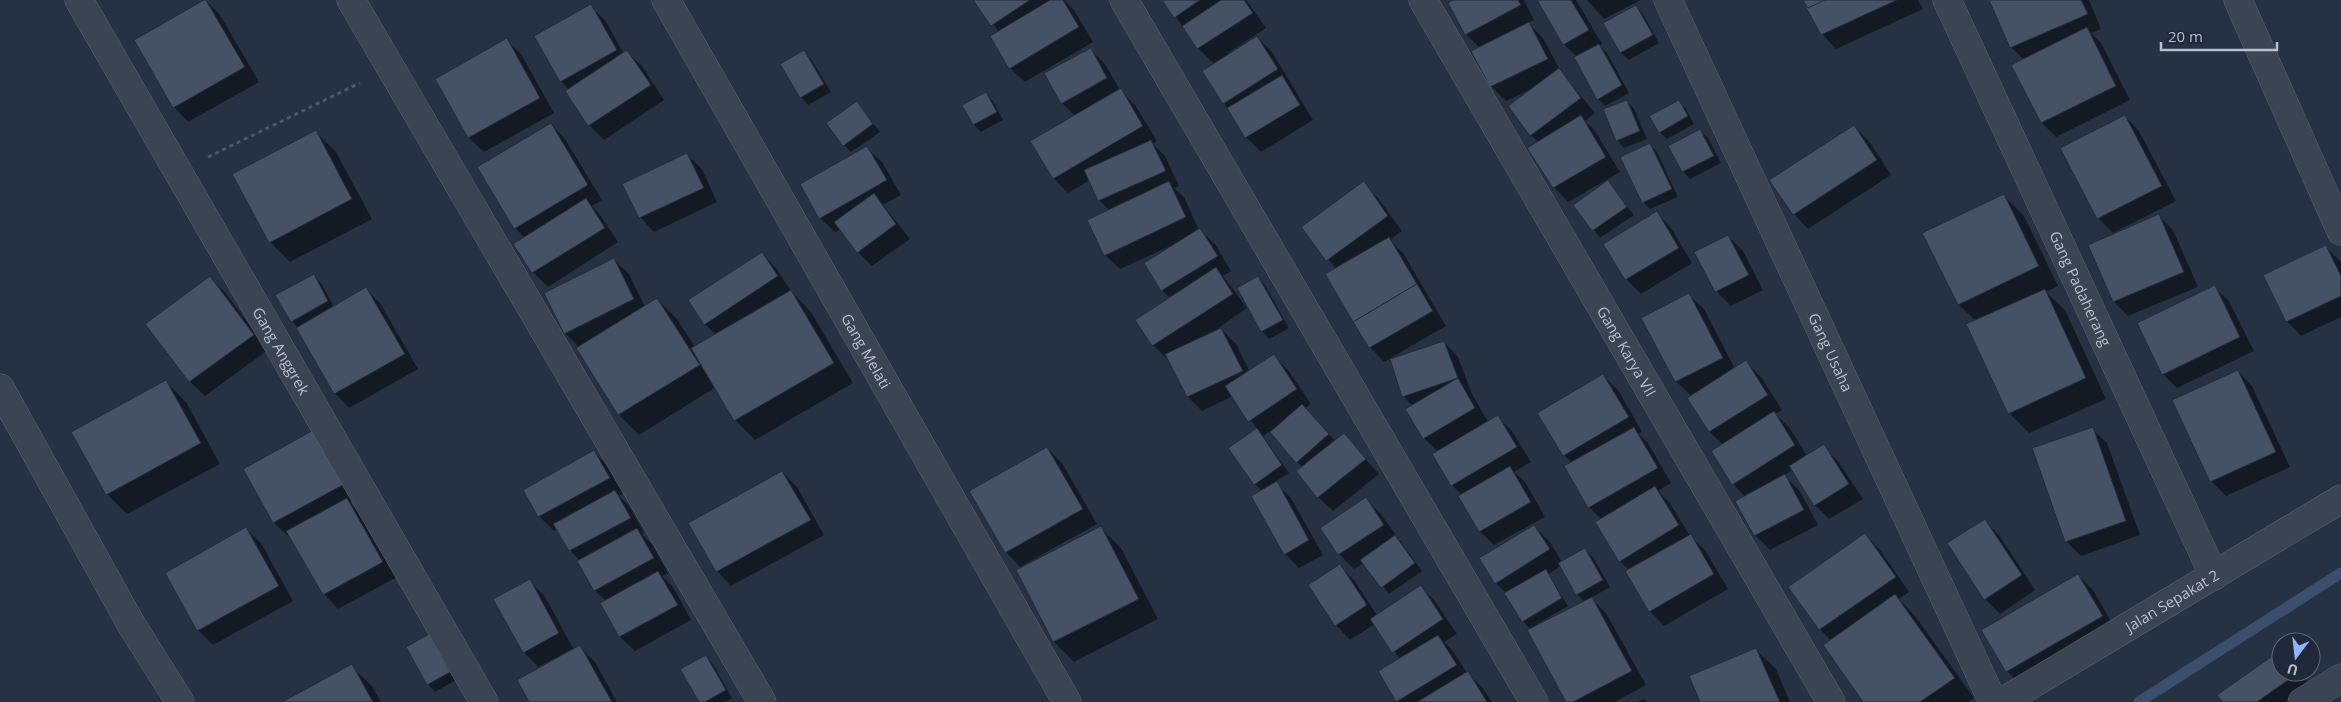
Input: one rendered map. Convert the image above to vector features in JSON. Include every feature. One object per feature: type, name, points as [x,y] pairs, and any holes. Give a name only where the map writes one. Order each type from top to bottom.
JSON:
[{"type":"street","name":"Gang Anggrek","points":[[79,0],[484,702]]},
{"type":"street","points":[[351,0],[762,702]]},
{"type":"street","name":"Gang Melati","points":[[666,0],[1067,702]]},
{"type":"street","points":[[1124,0],[1534,702]]},
{"type":"street","name":"Gang Karya VII","points":[[1423,0],[1831,702]]},
{"type":"street","name":"Gang Usaha","points":[[1668,0],[1994,702]]},
{"type":"street","name":"Gang Padaherang","points":[[1947,0],[2214,576]]},
{"type":"street","points":[[2238,0],[2341,231]]},
{"type":"street","points":[[0,388],[131,624],[180,702]]},
{"type":"street","name":"Jalan Sepakat 2","points":[[2002,702],[2341,499]]},
{"type":"street","points":[[2302,702],[2341,678]]},
{"type":"path","points":[[178,171],[391,68]]},
{"type":"building","points":[[206,0],[245,67],[173,108],[134,40]]},
{"type":"building","points":[[973,0],[1030,0],[991,26]]},
{"type":"building","points":[[1050,0],[1063,0],[1079,27],[1009,69],[990,36]]},
{"type":"building","points":[[1162,0],[1200,0],[1174,18]]},
{"type":"building","points":[[1221,0],[1244,0],[1253,13],[1197,49],[1182,26]]},
{"type":"building","points":[[1453,0],[1518,0],[1521,5],[1465,35],[1448,3]]},
{"type":"building","points":[[1537,0],[1571,0],[1589,30],[1563,45]]},
{"type":"building","points":[[1802,0],[1897,0],[1821,35]]},
{"type":"building","points":[[1803,0],[1825,0],[1808,8]]},
{"type":"building","points":[[1989,0],[2081,0],[2088,14],[2010,48]]},
{"type":"building","points":[[591,4],[617,50],[560,82],[534,36]]},
{"type":"building","points":[[1636,5],[1653,35],[1620,53],[1603,23]]},
{"type":"building","points":[[1529,22],[1548,59],[1490,87],[1471,51]]},
{"type":"building","points":[[2087,27],[2116,86],[2041,123],[2011,65]]},
{"type":"building","points":[[1257,36],[1278,69],[1223,104],[1202,71]]},
{"type":"building","points":[[507,38],[540,98],[468,138],[435,79]]},
{"type":"building","points":[[1599,44],[1622,85],[1597,100],[1574,57]]},
{"type":"building","points":[[1091,48],[1107,78],[1061,104],[1044,73]]},
{"type":"building","points":[[627,50],[651,85],[588,126],[565,91]]},
{"type":"building","points":[[804,50],[824,84],[800,98],[780,64]]},
{"type":"building","points":[[1559,68],[1581,98],[1530,136],[1508,106]]},
{"type":"building","points":[[1282,75],[1300,105],[1245,138],[1227,108]]},
{"type":"building","points":[[1121,88],[1143,126],[1053,179],[1030,141]]},
{"type":"building","points":[[986,92],[997,112],[973,125],[962,105]]},
{"type":"building","points":[[1627,100],[1640,131],[1616,141],[1603,109]]},
{"type":"building","points":[[1679,100],[1688,116],[1659,133],[1649,116]]},
{"type":"building","points":[[857,101],[873,124],[843,146],[826,123]]},
{"type":"building","points":[[1581,115],[1606,157],[1553,188],[1527,148]]},
{"type":"building","points":[[2125,115],[2162,186],[2097,219],[2060,148]]},
{"type":"building","points":[[551,123],[588,185],[514,229],[477,167]]},
{"type":"building","points":[[1854,125],[1877,160],[1793,215],[1769,180]]},
{"type":"building","points":[[1700,129],[1714,156],[1682,172],[1668,146]]},
{"type":"building","points":[[316,130],[352,199],[269,243],[232,174]]},
{"type":"building","points":[[1151,140],[1166,171],[1098,201],[1084,170]]},
{"type":"building","points":[[1650,143],[1672,189],[1642,203],[1620,157]]},
{"type":"building","points":[[867,146],[887,180],[819,219],[800,184]]},
{"type":"building","points":[[687,153],[704,188],[639,218],[622,184]]},
{"type":"building","points":[[1608,180],[1627,207],[1592,231],[1573,205]]},
{"type":"building","points":[[1169,181],[1186,217],[1104,256],[1087,220]]},
{"type":"building","points":[[1364,181],[1388,216],[1326,261],[1301,227]]},
{"type":"building","points":[[874,193],[896,224],[857,253],[834,222]]},
{"type":"building","points":[[2004,194],[2039,266],[1958,305],[1922,233]]},
{"type":"building","points":[[586,198],[605,228],[532,273],[513,244]]},
{"type":"building","points":[[1657,211],[1679,248],[1625,280],[1603,244]]},
{"type":"building","points":[[2159,214],[2184,272],[2113,302],[2088,245]]},
{"type":"building","points":[[1200,228],[1218,256],[1161,291],[1144,263]]},
{"type":"building","points":[[1728,235],[1749,275],[1715,292],[1694,252]]},
{"type":"building","points":[[1389,237],[1417,284],[1353,322],[1325,274]]},
{"type":"building","points":[[2326,245],[2341,276],[2341,296],[2286,322],[2263,275]]},
{"type":"building","points":[[762,252],[778,276],[704,325],[688,300]]},
{"type":"building","points":[[614,258],[634,299],[564,334],[544,293]]},
{"type":"building","points":[[1216,267],[1233,294],[1152,346],[1135,320]]},
{"type":"building","points":[[314,274],[328,301],[291,322],[275,295]]},
{"type":"building","points":[[210,276],[254,335],[189,382],[145,324]]},
{"type":"building","points":[[1258,276],[1283,320],[1261,332],[1237,288]]},
{"type":"building","points":[[1417,284],[1433,311],[1369,348],[1353,322]]},
{"type":"building","points":[[2215,285],[2240,337],[2162,375],[2137,323]]},
{"type":"building","points":[[366,287],[405,354],[334,394],[296,328]]},
{"type":"building","points":[[2045,289],[2086,378],[2008,414],[1966,324]]},
{"type":"building","points":[[791,290],[834,363],[734,421],[691,348]]},
{"type":"building","points":[[1689,293],[1723,358],[1675,382],[1641,318]]},
{"type":"building","points":[[657,298],[700,365],[618,415],[576,348]]},
{"type":"building","points":[[1221,328],[1243,371],[1187,397],[1165,354]]},
{"type":"building","points":[[1444,341],[1458,378],[1402,397],[1390,359]]},
{"type":"building","points":[[1274,354],[1297,389],[1248,422],[1225,386]]},
{"type":"building","points":[[1746,360],[1768,395],[1709,432],[1687,398]]},
{"type":"building","points":[[2238,370],[2276,452],[2210,482],[2172,400]]},
{"type":"building","points":[[1603,374],[1629,417],[1563,456],[1537,413]]},
{"type":"building","points":[[1458,378],[1475,408],[1423,439],[1405,409]]},
{"type":"building","points":[[166,380],[201,443],[106,495],[71,432]]},
{"type":"building","points":[[1302,404],[1329,434],[1296,463],[1270,432]]},
{"type":"building","points":[[1774,411],[1795,445],[1732,485],[1711,451]]},
{"type":"building","points":[[1498,415],[1517,447],[1451,486],[1432,454]]},
{"type":"building","points":[[319,427],[350,481],[273,523],[243,469]]},
{"type":"building","points":[[1634,427],[1658,468],[1588,508],[1564,466]]},
{"type":"building","points":[[2093,427],[2126,521],[2065,542],[2032,448]]},
{"type":"building","points":[[1257,428],[1282,465],[1254,485],[1228,448]]},
{"type":"building","points":[[1344,433],[1366,459],[1317,498],[1296,471]]},
{"type":"building","points":[[1824,444],[1849,484],[1814,506],[1789,466]]},
{"type":"building","points":[[1047,447],[1083,509],[1005,553],[969,491]]},
{"type":"building","points":[[594,450],[610,478],[538,517],[523,490]]},
{"type":"building","points":[[1510,466],[1531,502],[1479,532],[1458,496]]},
{"type":"building","points":[[782,471],[811,520],[716,572],[688,523]]},
{"type":"building","points":[[1785,474],[1804,510],[1754,536],[1735,501]]},
{"type":"building","points":[[1277,481],[1309,540],[1284,555],[1251,496]]},
{"type":"building","points":[[1655,486],[1679,525],[1619,562],[1595,522]]},
{"type":"building","points":[[615,490],[631,518],[569,551],[553,524]]},
{"type":"building","points":[[1366,497],[1384,525],[1338,555],[1320,528]]},
{"type":"building","points":[[347,498],[383,562],[323,595],[286,531]]},
{"type":"building","points":[[1985,519],[2022,575],[1984,600],[1947,543]]},
{"type":"building","points":[[1534,525],[1550,549],[1495,584],[1479,558]]},
{"type":"building","points":[[1101,526],[1139,599],[1053,642],[1016,570]]},
{"type":"building","points":[[246,527],[279,586],[197,631],[165,573]]},
{"type":"building","points":[[637,528],[654,558],[594,591],[577,561]]},
{"type":"building","points":[[1865,533],[1896,577],[1819,630],[1788,587]]},
{"type":"building","points":[[1691,534],[1714,574],[1649,612],[1625,571]]},
{"type":"building","points":[[1395,535],[1415,563],[1381,588],[1360,560]]},
{"type":"building","points":[[1585,548],[1603,580],[1576,595],[1558,563]]},
{"type":"building","points":[[1340,564],[1367,605],[1335,626],[1308,585]]},
{"type":"building","points":[[1546,569],[1562,598],[1522,622],[1504,593]]},
{"type":"building","points":[[658,571],[678,605],[619,637],[600,603]]},
{"type":"building","points":[[2078,574],[2103,616],[2006,672],[1981,630]]},
{"type":"building","points":[[530,579],[559,633],[523,653],[493,599]]},
{"type":"building","points":[[1421,585],[1443,619],[1392,653],[1370,619]]},
{"type":"building","points":[[1895,594],[1955,678],[1920,702],[1863,702],[1823,645]]},
{"type":"building","points":[[1592,597],[1632,671],[1573,702],[1566,702],[1527,630]]},
{"type":"building","points":[[429,634],[450,672],[427,685],[406,647]]},
{"type":"building","points":[[1438,635],[1457,665],[1396,702],[1378,671]]},
{"type":"building","points":[[580,645],[612,702],[529,702],[517,680]]},
{"type":"building","points":[[1756,648],[1780,702],[1700,702],[1689,676]]},
{"type":"building","points":[[706,655],[726,690],[705,702],[699,702],[680,669]]},
{"type":"building","points":[[2271,657],[2271,682],[2285,682],[2257,702],[2222,702],[2217,695]]},
{"type":"building","points":[[352,664],[373,702],[282,702]]},
{"type":"building","points":[[1468,671],[1487,702],[1417,702]]},
{"type":"waterway","points":[[2139,702],[2341,573]]}]
